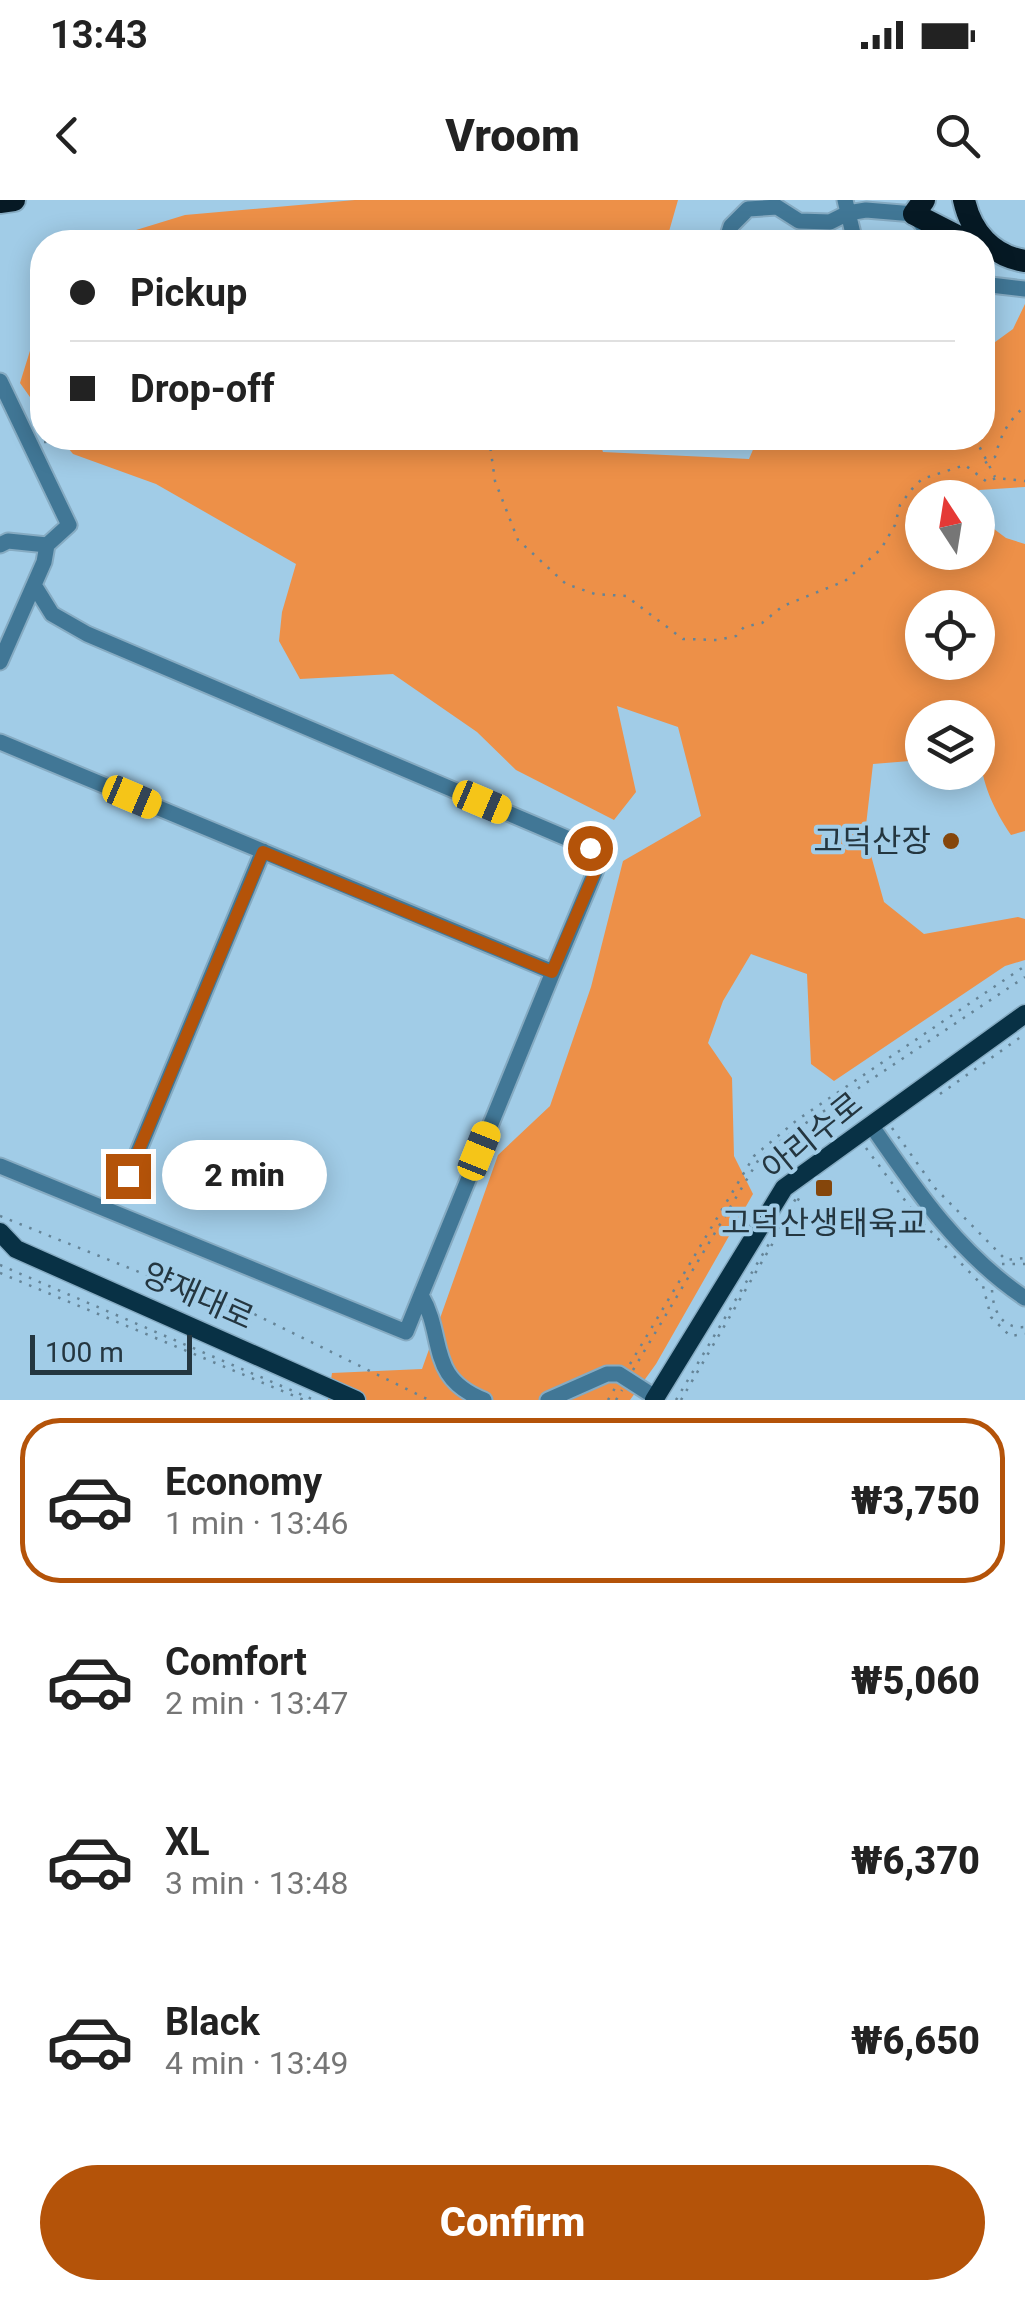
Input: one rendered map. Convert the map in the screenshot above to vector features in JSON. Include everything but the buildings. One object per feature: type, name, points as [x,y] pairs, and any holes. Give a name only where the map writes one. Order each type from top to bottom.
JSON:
[{"type":"highway","points":[[0,202],[14,200]]},
{"type":"highway","points":[[938,200],[957,230]]},
{"type":"highway","points":[[964,200],[977,230]]},
{"type":"highway","points":[[919,207],[950,230]]},
{"type":"highway","points":[[995,250],[1025,260]]},
{"type":"highway","points":[[995,265],[1025,275]]},
{"type":"main road","name":"아리수로","points":[[654,1398],[784,1188],[879,1131],[1025,1014]]},
{"type":"main road","name":"양재대로","points":[[0,1232],[8,1249],[356,1400]]},
{"type":"street","points":[[730,230],[748,210],[779,203],[800,222],[830,222],[846,207],[919,207],[930,230]]},
{"type":"street","points":[[995,286],[1025,289]]},
{"type":"street","points":[[0,381],[30,446]]},
{"type":"street","points":[[0,662],[44,562],[47,544],[69,525],[32,450]]},
{"type":"street","points":[[0,545],[8,541],[47,544]]},
{"type":"street","points":[[0,1166],[406,1332],[598,865],[598,856],[590,848],[87,634],[52,614],[34,585]]},
{"type":"street","points":[[0,742],[552,972]]},
{"type":"street","points":[[128,1176],[263,852]]},
{"type":"street","points":[[879,1131],[926,1204],[956,1238],[1025,1298]]},
{"type":"street","points":[[421,1295],[432,1320],[443,1368],[462,1394],[484,1400]]},
{"type":"street","points":[[548,1400],[607,1374],[622,1376],[654,1398]]},
{"type":"path","points":[[985,464],[995,457],[999,436],[1009,420],[1025,406]]},
{"type":"path","points":[[491,450],[496,482],[518,540],[566,584],[596,594],[626,596],[683,640],[736,636],[744,626],[762,624],[783,606],[844,581],[881,549],[895,525],[900,505],[922,480],[964,464],[987,482],[996,478],[1025,481]]},
{"type":"path","points":[[980,450],[996,478]]},
{"type":"path","points":[[608,1400],[754,1156],[797,1120],[1025,966]]},
{"type":"path","points":[[934,1096],[1025,1032]]},
{"type":"path","points":[[901,1118],[879,1131],[865,1147],[918,1218],[984,1286],[991,1317],[1010,1336],[1025,1334]]},
{"type":"path","points":[[879,1131],[892,1128],[935,1188],[1006,1260],[1025,1258]]},
{"type":"path","points":[[879,1131],[934,1197]]},
{"type":"path","points":[[679,1400],[805,1186]]},
{"type":"path","points":[[0,1216],[211,1301],[248,1310],[429,1400]]},
{"type":"path","points":[[990,1253],[1002,1264],[1025,1264]]},
{"type":"path","points":[[0,1265],[314,1400]]},
{"type":"path","points":[[0,1273],[304,1400]]},
{"type":"shaded area","points":[[355,200],[678,200],[669,230],[136,230],[185,215]]},
{"type":"shaded area","points":[[1025,304],[1025,487],[995,489],[995,480],[905,480],[905,570],[995,570],[995,530],[1025,544],[1025,831],[1011,835],[987,790],[995,790],[995,700],[905,700],[905,761],[873,764],[865,834],[884,902],[924,934],[1018,917],[1025,919],[1025,960],[1005,966],[834,1081],[811,1064],[807,974],[751,954],[723,1001],[708,1043],[732,1078],[734,1156],[753,1194],[656,1364],[630,1400],[328,1400],[332,1373],[422,1369],[498,1155],[550,1106],[591,987],[623,861],[701,816],[678,727],[617,706],[636,792],[614,820],[516,770],[477,732],[393,674],[300,679],[279,641],[282,612],[296,564],[156,484],[70,450],[602,450],[749,459],[753,450],[995,450],[995,342],[1013,329]]},
{"type":"shaded area","points":[[30,351],[30,397],[20,383]]},
{"type":"place","name":"고덕산장","points":[[951,841]]},
{"type":"place","name":"고덕산생태육교","points":[[824,1188]]},
{"type":"route","points":[[128,1176],[263,852],[552,972],[598,865],[598,856],[590,848]]}]
